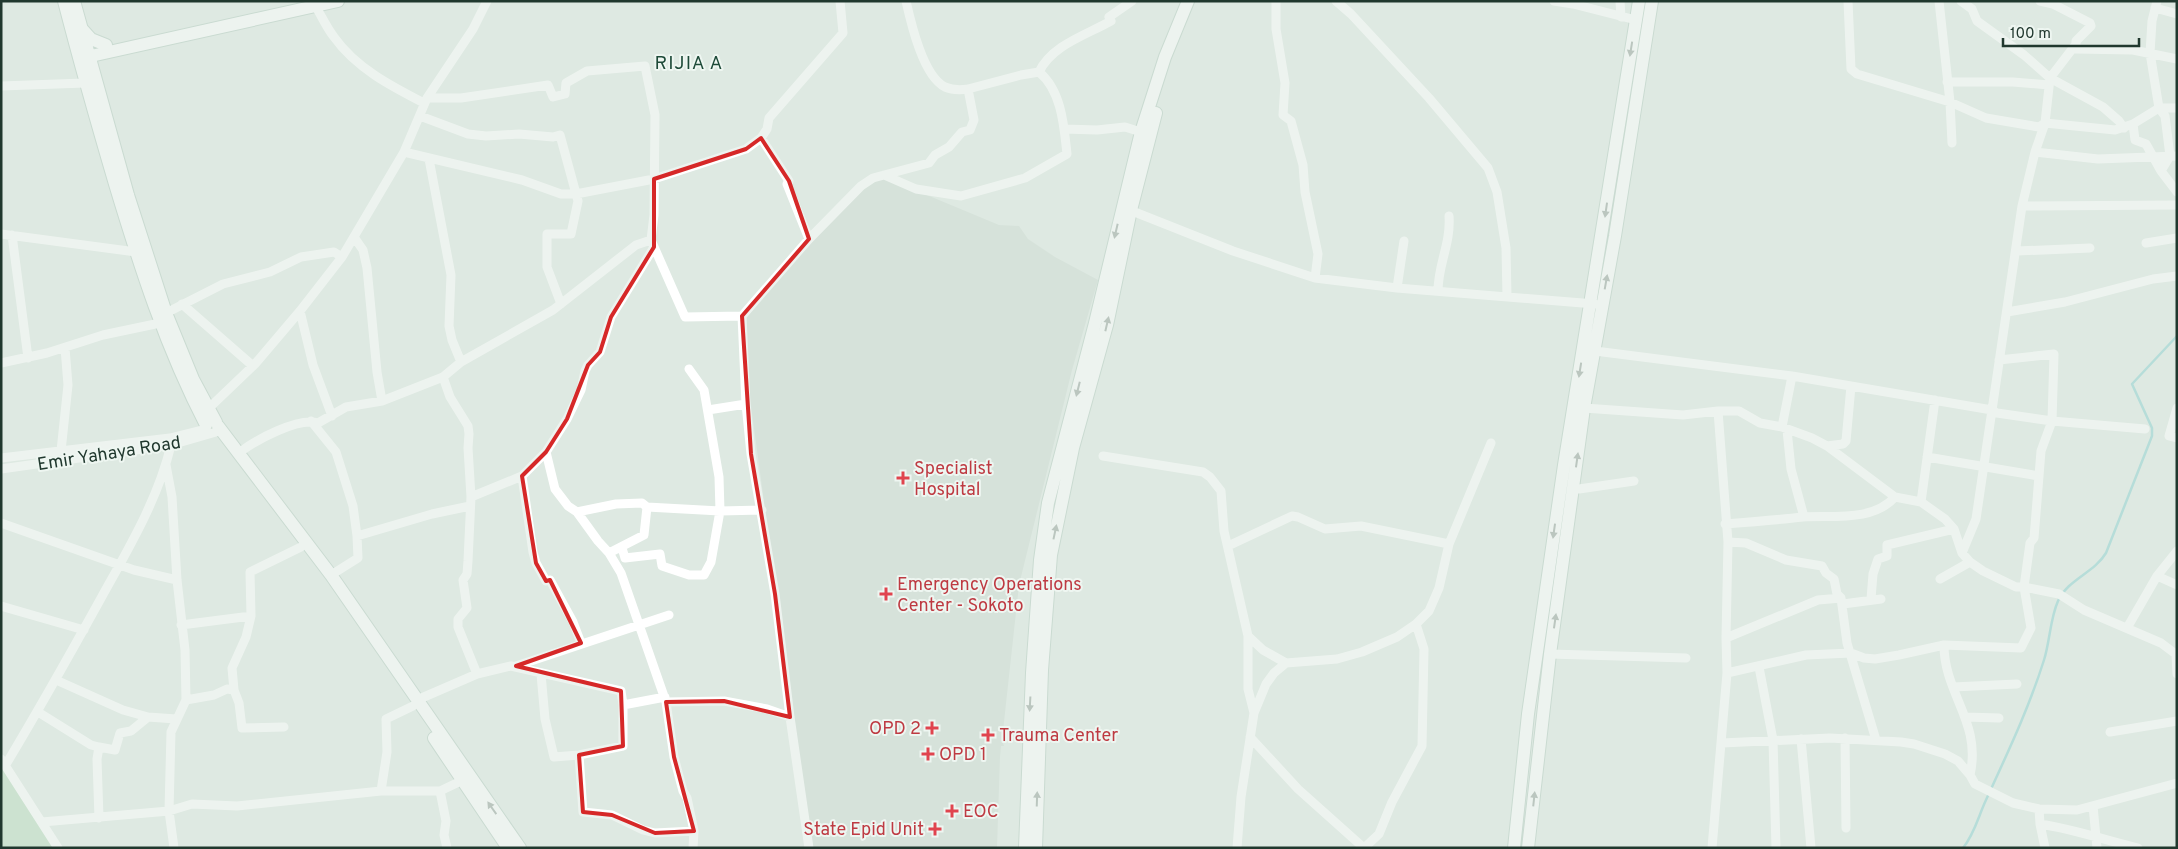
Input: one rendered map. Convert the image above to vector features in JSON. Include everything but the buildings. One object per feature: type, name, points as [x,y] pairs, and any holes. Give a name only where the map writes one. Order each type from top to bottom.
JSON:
[{"type":"main road","points":[[64,1],[83,54],[136,252],[163,318],[209,408],[213,427],[240,452],[331,575],[415,703],[461,781],[508,848]]},
{"type":"main road","points":[[74,1],[81,27],[83,54]]},
{"type":"main road","points":[[83,54],[311,4],[338,1]]},
{"type":"main road","points":[[1036,848],[1042,670],[1051,555],[1073,448],[1106,325],[1141,132],[1165,57],[1188,1]]},
{"type":"main road","points":[[1025,848],[1032,673],[1040,560],[1048,503],[1126,209],[1168,73],[1188,19],[1197,1]]},
{"type":"main road","points":[[1528,848],[1550,654],[1584,408],[1595,351],[1596,304],[1639,1]]},
{"type":"main road","points":[[1514,848],[1528,714],[1564,465],[1652,1]]},
{"type":"main road","points":[[81,27],[90,39],[107,49]]},
{"type":"main road","points":[[107,49],[90,82],[128,195],[178,369],[213,427],[520,848]]},
{"type":"street","points":[[209,408],[253,366],[300,311],[342,257],[404,152],[426,101],[473,28],[487,1]]},
{"type":"street","points":[[404,152],[522,180],[561,194],[576,194],[654,179],[746,149],[761,138],[767,130],[769,118],[843,33],[840,1]]},
{"type":"street","points":[[906,1],[917,44],[928,68],[943,86],[968,90],[1021,75],[1040,72]]},
{"type":"street","points":[[1040,72],[1046,59],[1070,42],[1110,21],[1109,17],[1132,1]]},
{"type":"street","points":[[1276,1],[1276,29],[1285,82],[1283,115],[1291,122],[1303,165],[1305,192],[1318,254],[1315,278]]},
{"type":"street","points":[[1336,1],[1351,14],[1429,98],[1488,168],[1497,192],[1506,248],[1507,297]]},
{"type":"street","points":[[1554,1],[1571,3],[1636,20]]},
{"type":"street","points":[[1620,1],[1621,16]]},
{"type":"street","points":[[1848,1],[1850,68],[1857,74],[1950,102],[1986,118],[2038,127],[2045,124],[2115,130],[2133,124],[2159,108],[2177,108]]},
{"type":"street","points":[[1938,1],[1950,102],[1952,143]]},
{"type":"street","points":[[1962,1],[1972,9],[1977,21],[2024,55],[2049,81],[2091,99],[2119,121],[2124,128]]},
{"type":"street","points":[[1962,553],[1976,518],[2017,251],[2022,206],[2034,152],[2045,124],[2049,81],[2076,44],[2076,41],[2090,28],[2090,23],[2053,4],[2040,1]]},
{"type":"street","points":[[311,4],[334,38],[355,59],[384,82],[426,101],[461,98],[548,85],[553,97],[565,94],[566,83],[587,71],[645,66],[655,115],[653,244],[685,317],[742,316]]},
{"type":"street","points":[[2173,156],[2165,116],[2159,108],[2150,53],[2156,5],[2177,14]]},
{"type":"street","points":[[2076,44],[2076,49],[2133,50],[2177,59]]},
{"type":"street","points":[[884,175],[916,189],[961,196],[1026,178],[1053,164],[1067,154],[1064,129],[1053,89],[1040,72]]},
{"type":"street","points":[[1947,82],[2049,81]]},
{"type":"street","points":[[1,86],[90,82]]},
{"type":"street","points":[[809,848],[775,594],[753,462],[746,404],[742,316],[809,239],[867,180],[929,163],[935,156],[949,147],[962,132],[970,130],[974,120],[968,90]]},
{"type":"street","points":[[420,116],[468,134],[486,136],[560,135],[578,201],[571,234],[547,234],[547,267],[561,304]]},
{"type":"street","points":[[2133,124],[2135,140],[2146,144],[2152,157],[2177,192]]},
{"type":"street","points":[[1064,129],[1097,130],[1124,127],[1141,132]]},
{"type":"street","points":[[761,138],[789,181],[787,184],[809,239]]},
{"type":"street","points":[[2034,152],[2098,159],[2173,156]]},
{"type":"street","points":[[2161,170],[2173,156]]},
{"type":"street","points":[[429,159],[451,275],[449,326],[452,340],[461,362]]},
{"type":"street","points":[[2022,206],[2177,206]]},
{"type":"street","points":[[1126,209],[1234,251],[1315,278],[1397,288],[1596,304]]},
{"type":"street","points":[[1438,291],[1440,271],[1450,231],[1449,216]]},
{"type":"street","points":[[1,234],[136,252]]},
{"type":"street","points":[[12,235],[28,358]]},
{"type":"street","points":[[354,237],[363,250],[367,268],[377,372],[382,401]]},
{"type":"street","points":[[2146,243],[2177,238]]},
{"type":"street","points":[[1397,288],[1404,241]]},
{"type":"street","points":[[240,452],[263,437],[311,421],[318,423],[352,405],[382,401],[443,377],[461,362],[527,326],[561,304],[636,244],[653,244]]},
{"type":"street","points":[[357,536],[470,502],[522,476],[546,452],[567,418],[581,390],[588,365],[600,352],[611,317],[653,244]]},
{"type":"street","points":[[2017,251],[2090,248]]},
{"type":"street","points":[[1,363],[65,348],[163,318],[182,304],[223,284],[270,272],[307,255],[334,252],[342,257]]},
{"type":"street","points":[[2007,312],[2065,302],[2153,279],[2177,276]]},
{"type":"street","points":[[182,304],[253,366]]},
{"type":"street","points":[[300,311],[313,365],[332,416]]},
{"type":"street","points":[[61,451],[68,385],[65,348]]},
{"type":"street","points":[[1595,351],[1792,376],[2052,421],[2144,429]]},
{"type":"street","points":[[1727,673],[1806,655],[1851,652],[1864,658],[1876,658],[1899,655],[1944,644],[2021,648],[2031,628],[2024,587],[2030,543],[2034,538],[2042,450],[2052,421],[2054,354],[1999,360]]},
{"type":"street","points":[[622,548],[625,558],[660,554],[662,566],[689,575],[704,575],[710,562],[720,510],[719,477],[704,390],[689,369]]},
{"type":"street","points":[[1792,376],[1785,429],[1791,469],[1804,517]]},
{"type":"street","points":[[443,377],[450,397],[468,426],[470,502],[467,574],[463,580],[467,608],[458,619],[458,627],[477,674]]},
{"type":"street","points":[[1827,446],[1843,444],[1846,441],[1851,386]]},
{"type":"street","points":[[1921,502],[1935,400]]},
{"type":"street","points":[[708,410],[746,404]]},
{"type":"street","points":[[1584,408],[1684,415],[1718,411],[1739,412],[1760,423],[1802,434],[1827,446],[1895,498],[1921,502],[1945,519],[1954,529],[1962,553],[1970,562],[2008,585],[2062,596],[2084,610],[2161,643],[2176,655],[2177,674]]},
{"type":"street","points":[[2177,408],[2169,436],[2177,438]]},
{"type":"street","points":[[1712,848],[1727,673],[1728,542],[1725,524],[1718,411]]},
{"type":"street","points":[[311,421],[336,452],[353,506],[357,536],[358,558],[331,575]]},
{"type":"street","name":"Emir Yahaya Road","points":[[1,469],[171,445],[213,427]]},
{"type":"street","name":"Emir Yahaya Road","points":[[1,458],[170,438],[213,427]]},
{"type":"street","points":[[1248,636],[1263,650],[1286,663],[1337,659],[1362,652],[1396,638],[1416,624],[1429,611],[1439,588],[1449,544],[1491,443]]},
{"type":"street","points":[[58,848],[3,762],[38,712],[120,564],[159,484],[171,445]]},
{"type":"street","points":[[546,452],[555,489],[568,506],[577,512],[598,541],[609,552],[621,573],[665,700],[674,758],[683,791],[687,798],[694,831],[693,848]]},
{"type":"street","points":[[1103,456],[1203,472],[1210,477],[1221,491],[1224,530],[1248,636],[1248,689],[1254,713]]},
{"type":"street","points":[[1927,457],[2039,476]]},
{"type":"street","points":[[166,465],[172,497],[177,580],[185,650],[186,700],[176,719],[172,732],[169,811],[174,848]]},
{"type":"street","points":[[522,476],[536,563],[546,581],[550,580],[573,622],[581,643]]},
{"type":"street","points":[[1579,489],[1634,481]]},
{"type":"street","points":[[1725,524],[1804,517],[1858,515],[1881,509],[1895,498]]},
{"type":"street","points":[[577,512],[616,504],[642,503],[646,507],[762,510]]},
{"type":"street","points":[[609,552],[622,548],[631,540],[644,535],[646,507]]},
{"type":"street","points":[[1228,546],[1292,516],[1326,529],[1361,526],[1449,544]]},
{"type":"street","points":[[1,523],[120,564],[177,580]]},
{"type":"street","points":[[1871,599],[1873,574],[1878,559],[1887,556],[1886,545],[1954,529]]},
{"type":"street","points":[[1728,542],[1746,543],[1786,560],[1822,566],[1826,573],[1834,579],[1837,594],[1842,601],[1848,643],[1876,740]]},
{"type":"street","points":[[284,727],[242,728],[239,703],[234,690],[232,668],[246,637],[251,616],[250,572],[301,547]]},
{"type":"street","points":[[2127,628],[2157,576],[2177,551]]},
{"type":"street","points":[[1940,579],[1970,562]]},
{"type":"street","points":[[2157,576],[2177,585]]},
{"type":"street","points":[[1726,638],[1818,600],[1881,599]]},
{"type":"street","points":[[1,606],[84,630]]},
{"type":"street","points":[[381,791],[387,752],[386,718],[477,674],[497,668],[516,666],[669,615]]},
{"type":"street","points":[[182,626],[251,616]]},
{"type":"street","points":[[1250,737],[1298,789],[1364,848],[1379,834],[1392,802],[1422,746],[1424,649],[1416,624]]},
{"type":"street","points":[[1944,644],[1946,666],[1970,731],[1972,746],[1970,775]]},
{"type":"street","points":[[1550,654],[1686,658]]},
{"type":"street","points":[[1236,848],[1241,797],[1254,713],[1266,684],[1274,673],[1286,663]]},
{"type":"street","points":[[516,666],[541,674],[580,680],[621,691],[623,704],[623,746],[579,755],[554,757],[545,720],[541,674]]},
{"type":"street","points":[[1758,666],[1773,740],[1776,848]]},
{"type":"street","points":[[56,680],[93,698],[148,718],[176,719]]},
{"type":"street","points":[[1953,687],[2018,684]]},
{"type":"street","points":[[186,700],[214,695],[227,689],[234,690]]},
{"type":"street","points":[[623,704],[665,700],[724,701],[767,709],[790,717]]},
{"type":"street","points":[[38,712],[91,744],[114,750],[120,733],[131,731],[148,718]]},
{"type":"street","points":[[1965,717],[1999,718]]},
{"type":"street","points":[[2110,732],[2177,722]]},
{"type":"street","points":[[1722,743],[1845,738],[1901,742],[1932,748],[1958,761],[1970,775],[1974,784],[2025,807],[2039,809],[2077,810],[2177,783]]},
{"type":"street","points":[[1845,738],[1846,828]]},
{"type":"street","points":[[1800,739],[1811,848]]},
{"type":"street","points":[[99,746],[97,759],[99,818]]},
{"type":"street","points":[[579,755],[583,812],[612,815],[643,830],[655,833],[694,831]]},
{"type":"street","points":[[42,822],[169,811],[192,804],[237,806],[381,791],[440,791],[461,781]]},
{"type":"street","points":[[440,791],[446,821],[444,835],[447,848]]},
{"type":"street","points":[[2093,806],[2097,843]]},
{"type":"street","points":[[2039,809],[2045,848]]},
{"type":"street","points":[[2040,824],[2068,829],[2097,843],[2138,848]]},
{"type":"highlighted area","points":[[761,138],[789,181],[809,239],[742,316],[751,454],[775,594],[790,717],[724,701],[666,702],[674,757],[694,831],[655,833],[612,815],[583,812],[579,755],[623,746],[621,691],[516,666],[581,643],[550,580],[546,581],[536,563],[522,476],[546,452],[567,419],[588,365],[600,352],[611,317],[654,247],[654,179],[746,149]]},
{"type":"shaded area","name":"Specialist Hospital","points":[[886,178],[999,225],[1019,226],[1028,239],[1055,257],[1098,280],[1072,370],[1019,585],[1002,740],[1004,746],[1001,746],[1000,757],[997,848],[811,848],[740,325],[801,252],[868,182]]},
{"type":"green space","points":[[1,765],[55,848],[1,848]]},
{"type":"waterway","points":[[1963,848],[1973,831],[2032,696],[2044,660],[2053,615],[2058,601],[2062,593],[2074,581],[2095,566],[2106,553],[2152,436],[2152,428],[2132,384],[2177,336]]},
{"type":"place","name":"Specialist Hospital","points":[[903,478]]},
{"type":"place","name":"Emergency Operations Center - Sokoto","points":[[886,594]]},
{"type":"place","name":"OPD 2","points":[[932,728]]},
{"type":"place","name":"Trauma Center","points":[[988,735]]},
{"type":"place","name":"OPD 1","points":[[928,754]]},
{"type":"place","name":"EOC","points":[[952,811]]},
{"type":"place","name":"State Epid Unit","points":[[935,829]]},
{"type":"district","name":"RIJIA A","points":[[689,62]]}]
